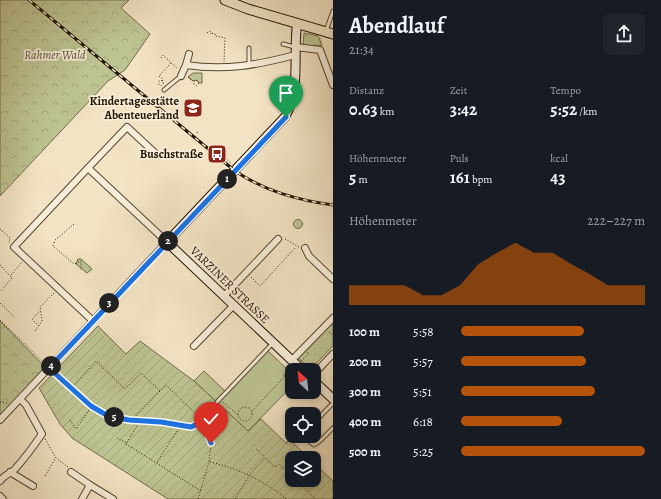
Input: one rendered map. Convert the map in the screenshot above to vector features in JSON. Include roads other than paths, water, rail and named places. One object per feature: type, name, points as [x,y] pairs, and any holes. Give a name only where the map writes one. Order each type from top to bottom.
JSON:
[{"type":"main road","points":[[225,0],[248,9],[259,11],[325,32]]},
{"type":"main road","points":[[239,0],[259,11]]},
{"type":"street","points":[[0,420],[286,117],[292,105],[297,24]]},
{"type":"street","points":[[186,65],[210,68],[249,66],[295,51],[320,50],[333,84]]},
{"type":"street","points":[[181,73],[186,65],[189,54]]},
{"type":"street","points":[[93,321],[12,245],[77,180],[124,125],[155,153]]},
{"type":"street","name":"VARZINER STRASSE","points":[[88,168],[294,362]]},
{"type":"street","points":[[224,296],[278,239]]},
{"type":"street","points":[[305,248],[309,256],[333,279]]},
{"type":"street","points":[[194,346],[234,305]]},
{"type":"street","points":[[294,362],[333,318]]},
{"type":"street","points":[[321,367],[333,354]]},
{"type":"street","points":[[321,388],[333,399]]},
{"type":"street","points":[[0,481],[27,457],[42,434],[26,405],[20,399]]},
{"type":"street","points":[[10,472],[33,486]]},
{"type":"street","points":[[71,472],[113,499]]},
{"type":"street","points":[[82,499],[90,485]]},
{"type":"street","points":[[0,496],[3,499]]},
{"type":"lane","points":[[325,32],[333,11]]},
{"type":"lane","points":[[283,44],[295,51]]},
{"type":"lane","points":[[249,48],[249,66]]},
{"type":"lane","points":[[164,90],[181,73]]},
{"type":"lane","points":[[217,402],[273,343]]},
{"type":"lane","points":[[321,416],[333,404]]},
{"type":"lane","points":[[321,440],[333,428]]},
{"type":"tram line","points":[[170,115],[187,133]]},
{"type":"railway","points":[[29,0],[235,171],[258,184],[282,194],[333,205]]},
{"type":"place","name":"Kindertagesstätte Abenteuerland","points":[[193,108]]},
{"type":"place","name":"Buschstraße","points":[[217,154]]},
{"type":"park label","name":"Rahmer Wald","points":[[55,55]]}]
